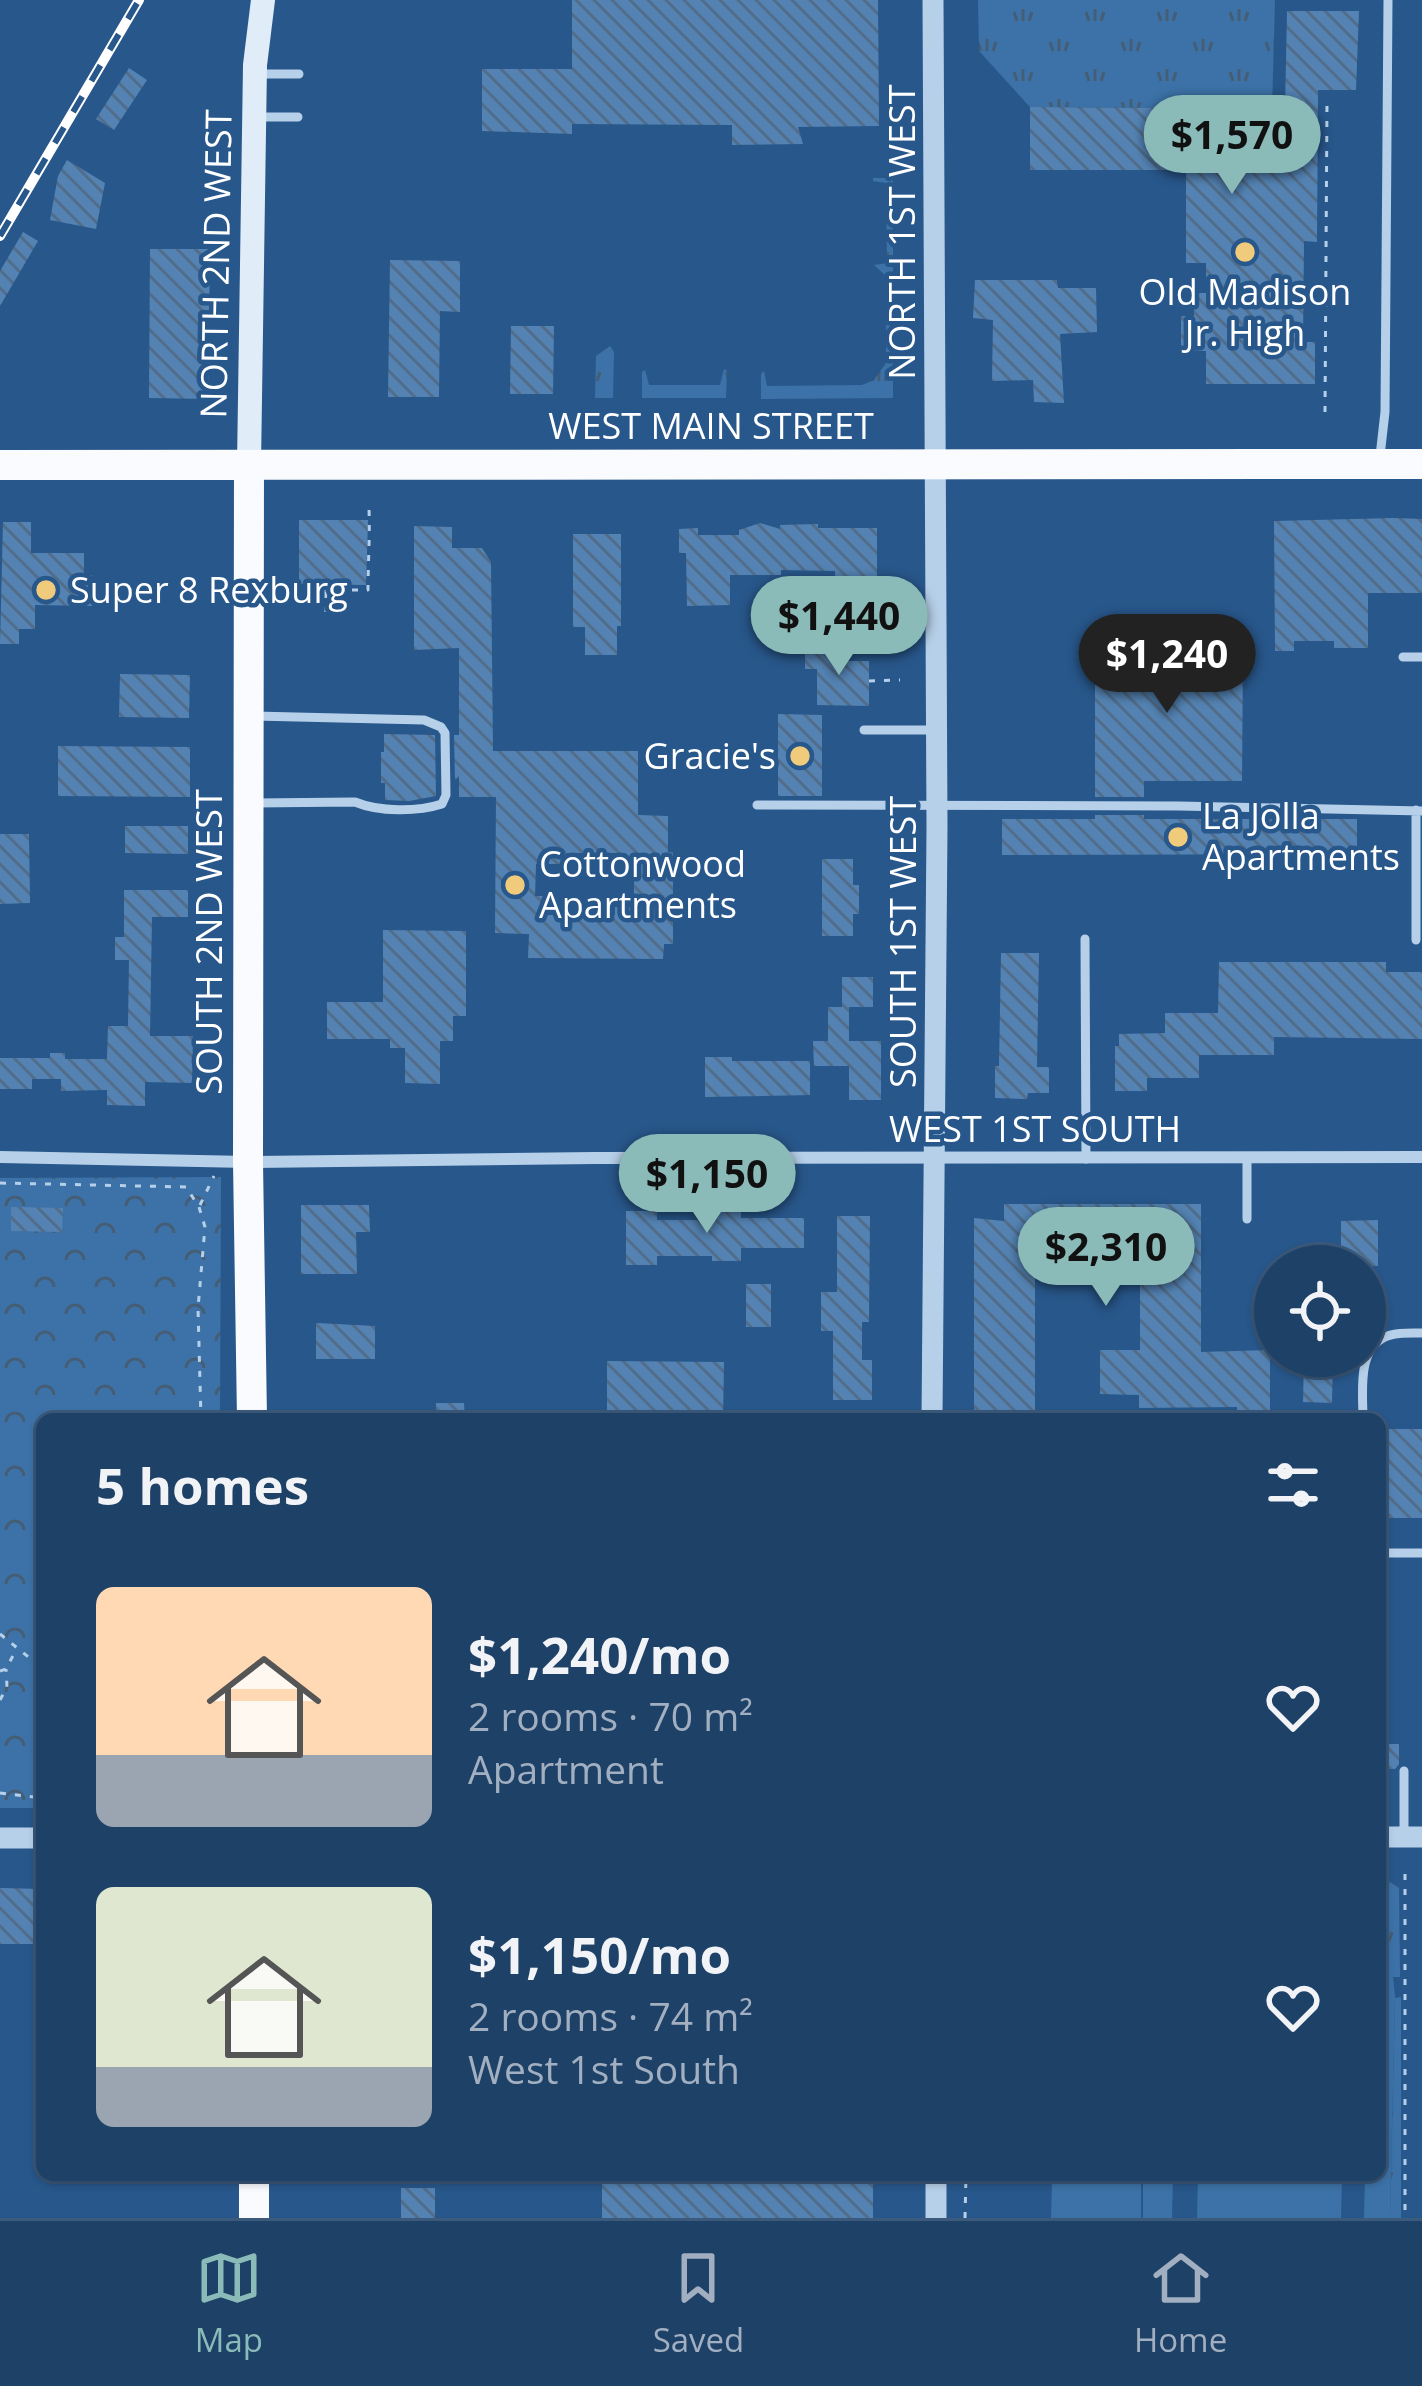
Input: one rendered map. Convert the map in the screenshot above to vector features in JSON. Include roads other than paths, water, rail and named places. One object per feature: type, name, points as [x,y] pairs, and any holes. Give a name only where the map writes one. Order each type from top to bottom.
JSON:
[{"type":"main road","name":"NORTH 2ND WEST","points":[[249,465],[255,70],[263,0]]},
{"type":"main road","name":"WEST MAIN STREET","points":[[0,465],[1422,464]]},
{"type":"main road","name":"SOUTH 2ND WEST","points":[[249,465],[252,1413]]},
{"type":"main road","points":[[254,2181],[254,2218]]},
{"type":"street","name":"NORTH 1ST WEST","points":[[933,0],[934,464]]},
{"type":"street","name":"SOUTH 1ST WEST","points":[[932,1413],[937,805],[934,464]]},
{"type":"street","name":"WEST 1ST SOUTH","points":[[0,1157],[248,1162],[1422,1157]]},
{"type":"street","points":[[0,1838],[36,1838]]},
{"type":"street","points":[[936,2181],[936,2218]]},
{"type":"lane","points":[[1379,464],[1385,412],[1388,0]]},
{"type":"lane","points":[[255,70],[298,74]]},
{"type":"lane","points":[[254,117],[298,117]]},
{"type":"lane","points":[[1403,657],[1422,657]]},
{"type":"lane","points":[[249,716],[424,720],[441,727],[445,734],[446,795],[442,804],[429,808],[249,802]]},
{"type":"lane","points":[[864,730],[937,730]]},
{"type":"lane","points":[[757,805],[1419,810],[1416,940]]},
{"type":"lane","points":[[1085,939],[1086,1159]]},
{"type":"lane","points":[[1247,1158],[1247,1219]]},
{"type":"lane","points":[[1363,1413],[1364,1363],[1374,1346],[1382,1338],[1422,1333]]},
{"type":"lane","points":[[1386,1553],[1422,1553]]},
{"type":"lane","points":[[1404,1771],[1413,1837]]},
{"type":"railway","points":[[0,236],[139,0]]},
{"type":"place","name":"Old Madison Jr. High","points":[[1245,252]]},
{"type":"place","name":"Super 8 Rexburg","points":[[46,590]]},
{"type":"place","name":"Gracie's","points":[[800,756]]},
{"type":"place","name":"La Jolla Apartments","points":[[1178,837]]},
{"type":"place","name":"Cottonwood Apartments","points":[[515,885]]}]
